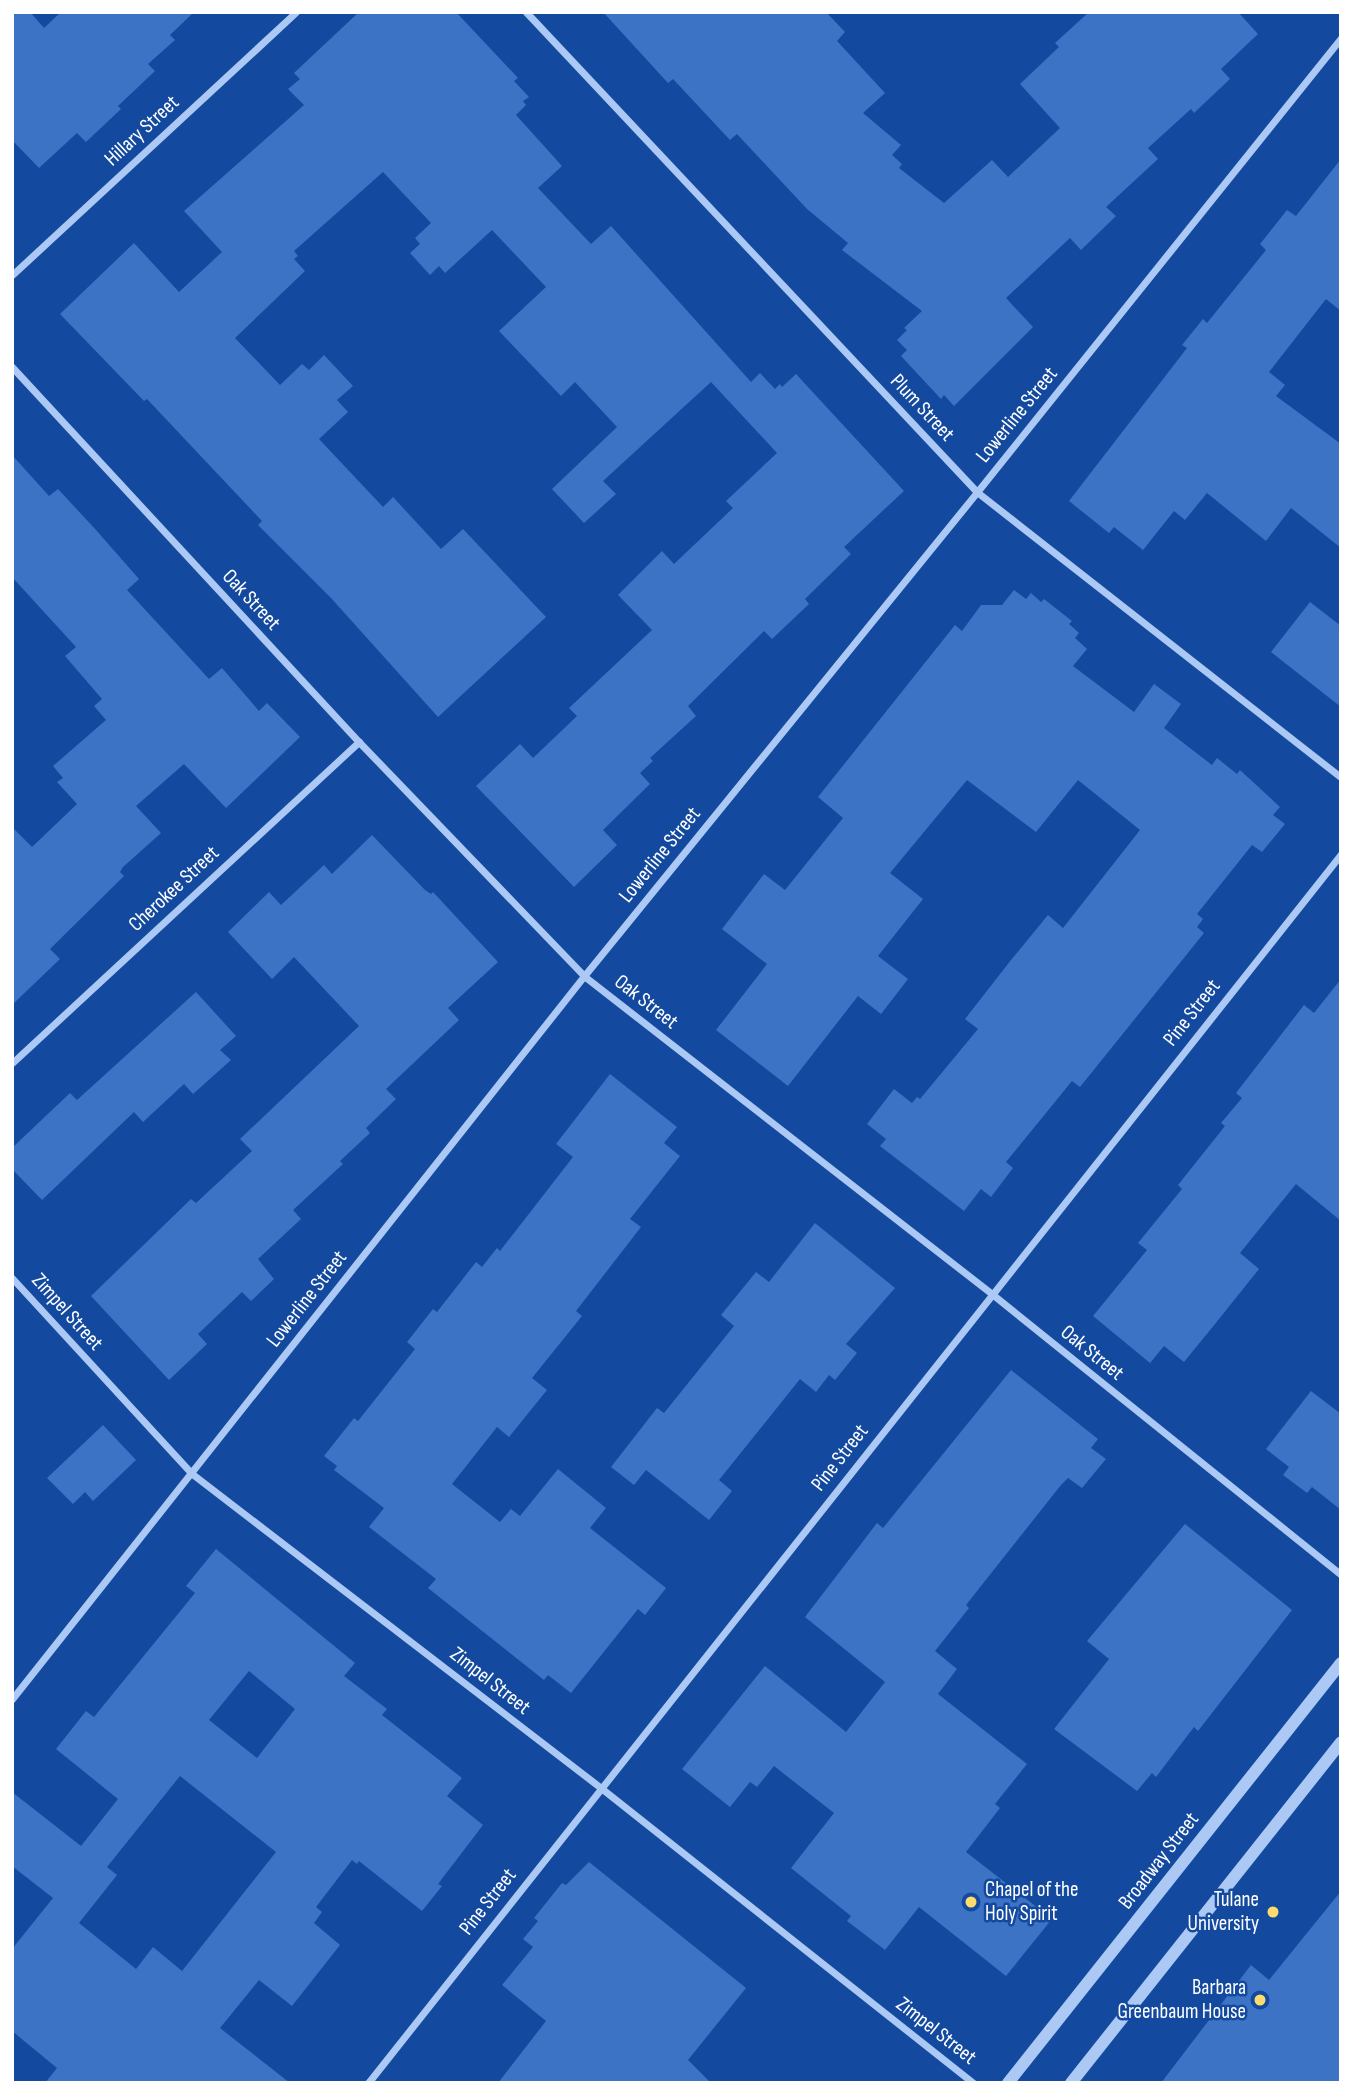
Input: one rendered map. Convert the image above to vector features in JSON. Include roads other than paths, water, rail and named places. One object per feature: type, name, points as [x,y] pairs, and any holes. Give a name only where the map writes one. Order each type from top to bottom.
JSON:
[{"type":"street","name":"Hillary Street","points":[[12,275],[296,12]]},
{"type":"street","name":"Plum Street","points":[[526,12],[978,492],[1341,776]]},
{"type":"street","name":"Lowerline Street","points":[[12,1699],[584,976],[978,492],[1341,38]]},
{"type":"street","name":"Oak Street","points":[[12,367],[359,741],[584,976],[992,1294],[1341,1575]]},
{"type":"street","name":"Cherokee Street","points":[[12,1063],[359,741]]},
{"type":"street","name":"Pine Street","points":[[368,2083],[1341,855]]},
{"type":"street","name":"Zimpel Street","points":[[12,1278],[191,1474],[601,1788],[974,2083]]},
{"type":"street","name":"Broadway Street","points":[[1008,2083],[1341,1663]]},
{"type":"street","points":[[1071,2083],[1341,1742]]},
{"type":"place","name":"Chapel of the Holy Spirit","points":[[971,1902]]},
{"type":"place","name":"Tulane University","points":[[1273,1912]]},
{"type":"place","name":"Barbara Greenbaum House","points":[[1260,2000]]}]
